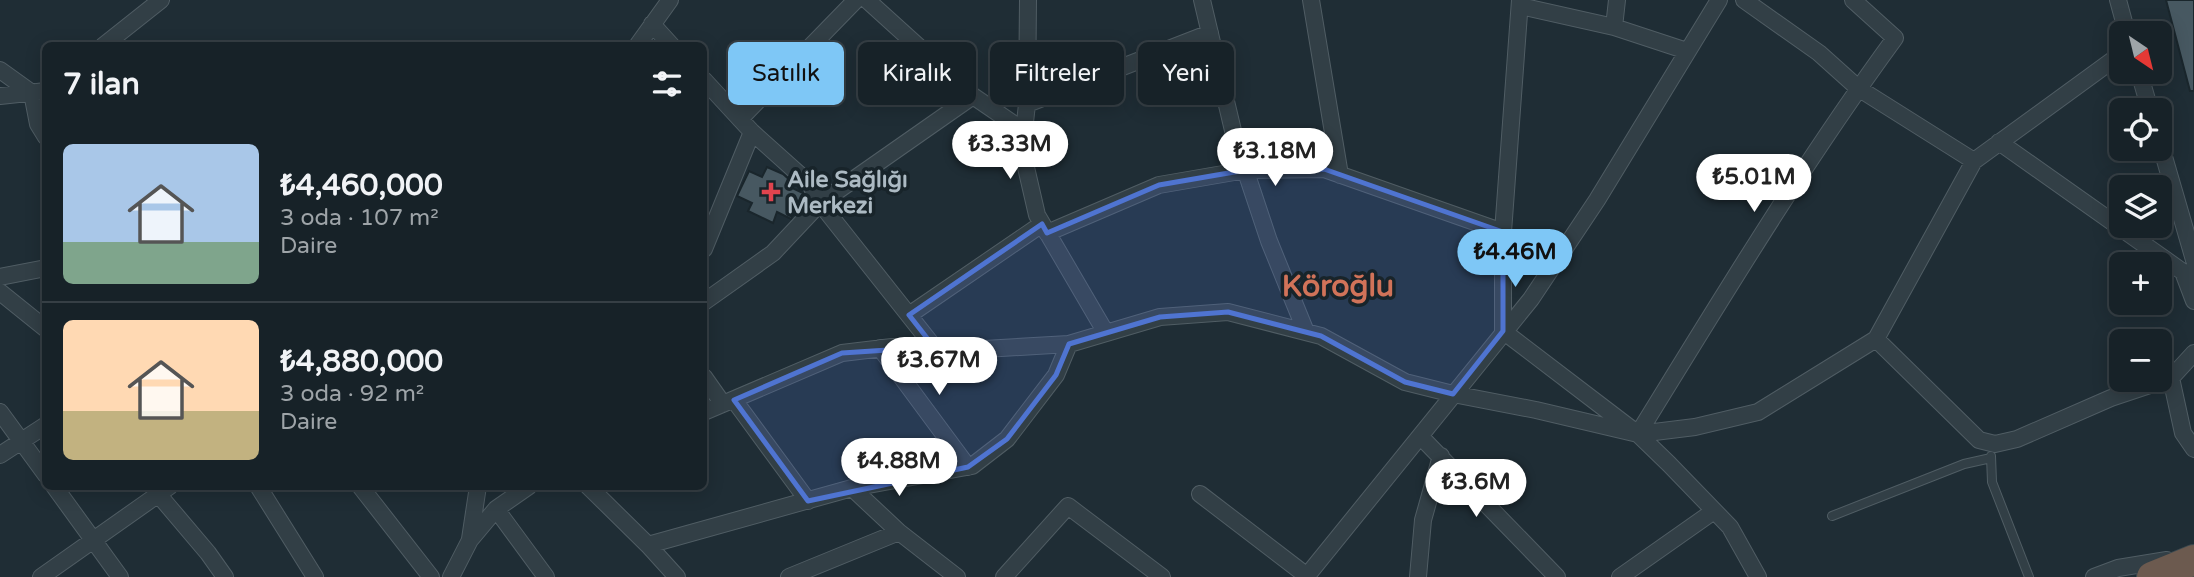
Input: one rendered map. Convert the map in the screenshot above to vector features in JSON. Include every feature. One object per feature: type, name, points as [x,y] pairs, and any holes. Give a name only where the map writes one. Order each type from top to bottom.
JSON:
[{"type":"highway","points":[[2152,577],[2194,558]]},
{"type":"street","points":[[108,42],[161,0]]},
{"type":"street","points":[[639,42],[670,0]]},
{"type":"street","points":[[707,240],[746,126],[856,0]]},
{"type":"street","points":[[867,0],[913,42]]},
{"type":"street","points":[[1028,0],[1028,42]]},
{"type":"street","points":[[1202,0],[1235,139],[1269,241],[1306,332]]},
{"type":"street","points":[[1311,0],[1339,175]]},
{"type":"street","points":[[1614,27],[1617,0]]},
{"type":"street","points":[[1200,494],[1307,577],[1531,299],[1597,201],[1719,0]]},
{"type":"street","points":[[1744,0],[1819,53],[1858,88],[1974,161]]},
{"type":"street","points":[[1638,434],[1858,88],[1895,38],[1853,0]]},
{"type":"street","points":[[2118,0],[2124,21]]},
{"type":"street","points":[[1503,331],[1503,232],[1520,3],[1614,27],[1687,51]]},
{"type":"street","points":[[652,24],[668,42]]},
{"type":"street","points":[[1124,66],[1210,33]]},
{"type":"street","points":[[707,411],[842,354],[880,348],[984,349],[1069,344],[1160,317],[1228,312],[1321,336],[1405,382],[1638,434],[1695,427],[1758,412],[1876,339],[1974,161],[2109,63]]},
{"type":"street","points":[[0,70],[39,92]]},
{"type":"street","points":[[707,83],[746,126],[810,184],[820,203],[934,347]]},
{"type":"street","points":[[0,96],[39,92]]},
{"type":"street","points":[[39,92],[38,124],[42,130]]},
{"type":"street","points":[[976,98],[1024,131]]},
{"type":"street","points":[[707,300],[773,253],[820,203],[960,105]]},
{"type":"street","points":[[1027,105],[1022,150],[1037,215],[1106,333]]},
{"type":"street","points":[[1999,142],[2190,268]]},
{"type":"street","points":[[2164,161],[2190,268],[2194,302]]},
{"type":"street","points":[[909,315],[1044,228],[1159,185],[1246,170],[1324,169],[1503,232]]},
{"type":"street","points":[[0,278],[42,269]]},
{"type":"street","points":[[0,292],[42,325]]},
{"type":"street","points":[[1503,331],[1638,434],[1730,527],[1758,577]]},
{"type":"street","points":[[1876,339],[1993,451],[2128,392]]},
{"type":"street","points":[[648,545],[852,488],[972,466],[1007,439],[1056,375],[1069,344]]},
{"type":"street","points":[[880,348],[968,467]]},
{"type":"street","points":[[2172,377],[2194,353]]},
{"type":"street","points":[[707,380],[729,402],[808,501]]},
{"type":"street","points":[[2172,383],[2183,433],[2194,449]]},
{"type":"street","points":[[0,412],[42,470]]},
{"type":"street","points":[[0,455],[42,428]]},
{"type":"street","points":[[1421,437],[1557,577]]},
{"type":"street","points":[[1418,577],[1423,520],[1441,456]]},
{"type":"street","points":[[852,488],[899,531],[957,577]]},
{"type":"street","points":[[57,490],[120,577]]},
{"type":"street","points":[[41,577],[164,490],[226,577]]},
{"type":"street","points":[[261,490],[315,577]]},
{"type":"street","points":[[363,490],[431,577]]},
{"type":"street","points":[[470,540],[477,490]]},
{"type":"street","points":[[451,577],[470,540],[496,509],[522,490]]},
{"type":"street","points":[[591,490],[677,577]]},
{"type":"street","points":[[1004,577],[1068,506],[1162,577]]},
{"type":"street","points":[[496,509],[546,577]]},
{"type":"street","points":[[1620,577],[1714,511]]},
{"type":"street","points":[[789,577],[899,531]]},
{"type":"street","points":[[2094,577],[2118,568],[2194,558]]},
{"type":"lane","points":[[1832,516],[1993,451],[1992,482],[2029,577]]},
{"type":"highlighted area","points":[[1324,169],[1503,232],[1503,331],[1453,394],[1405,382],[1321,336],[1228,312],[1160,317],[1069,344],[1056,375],[1007,439],[968,467],[808,501],[734,400],[842,353],[934,347],[909,315],[1042,224],[1047,233],[1159,185],[1246,170]]},
{"type":"building","points":[[2166,0],[2194,0],[2194,91],[2190,91]]},
{"type":"building","points":[[767,167],[783,174],[792,182],[790,187],[803,193],[791,219],[777,212],[773,223],[748,211],[752,203],[737,196],[749,171],[762,177]]},
{"type":"place","name":"Aile Sağlığı Merkezi","points":[[771,192]]},
{"type":"district","name":"Köroğlu","points":[[1338,286]]}]
